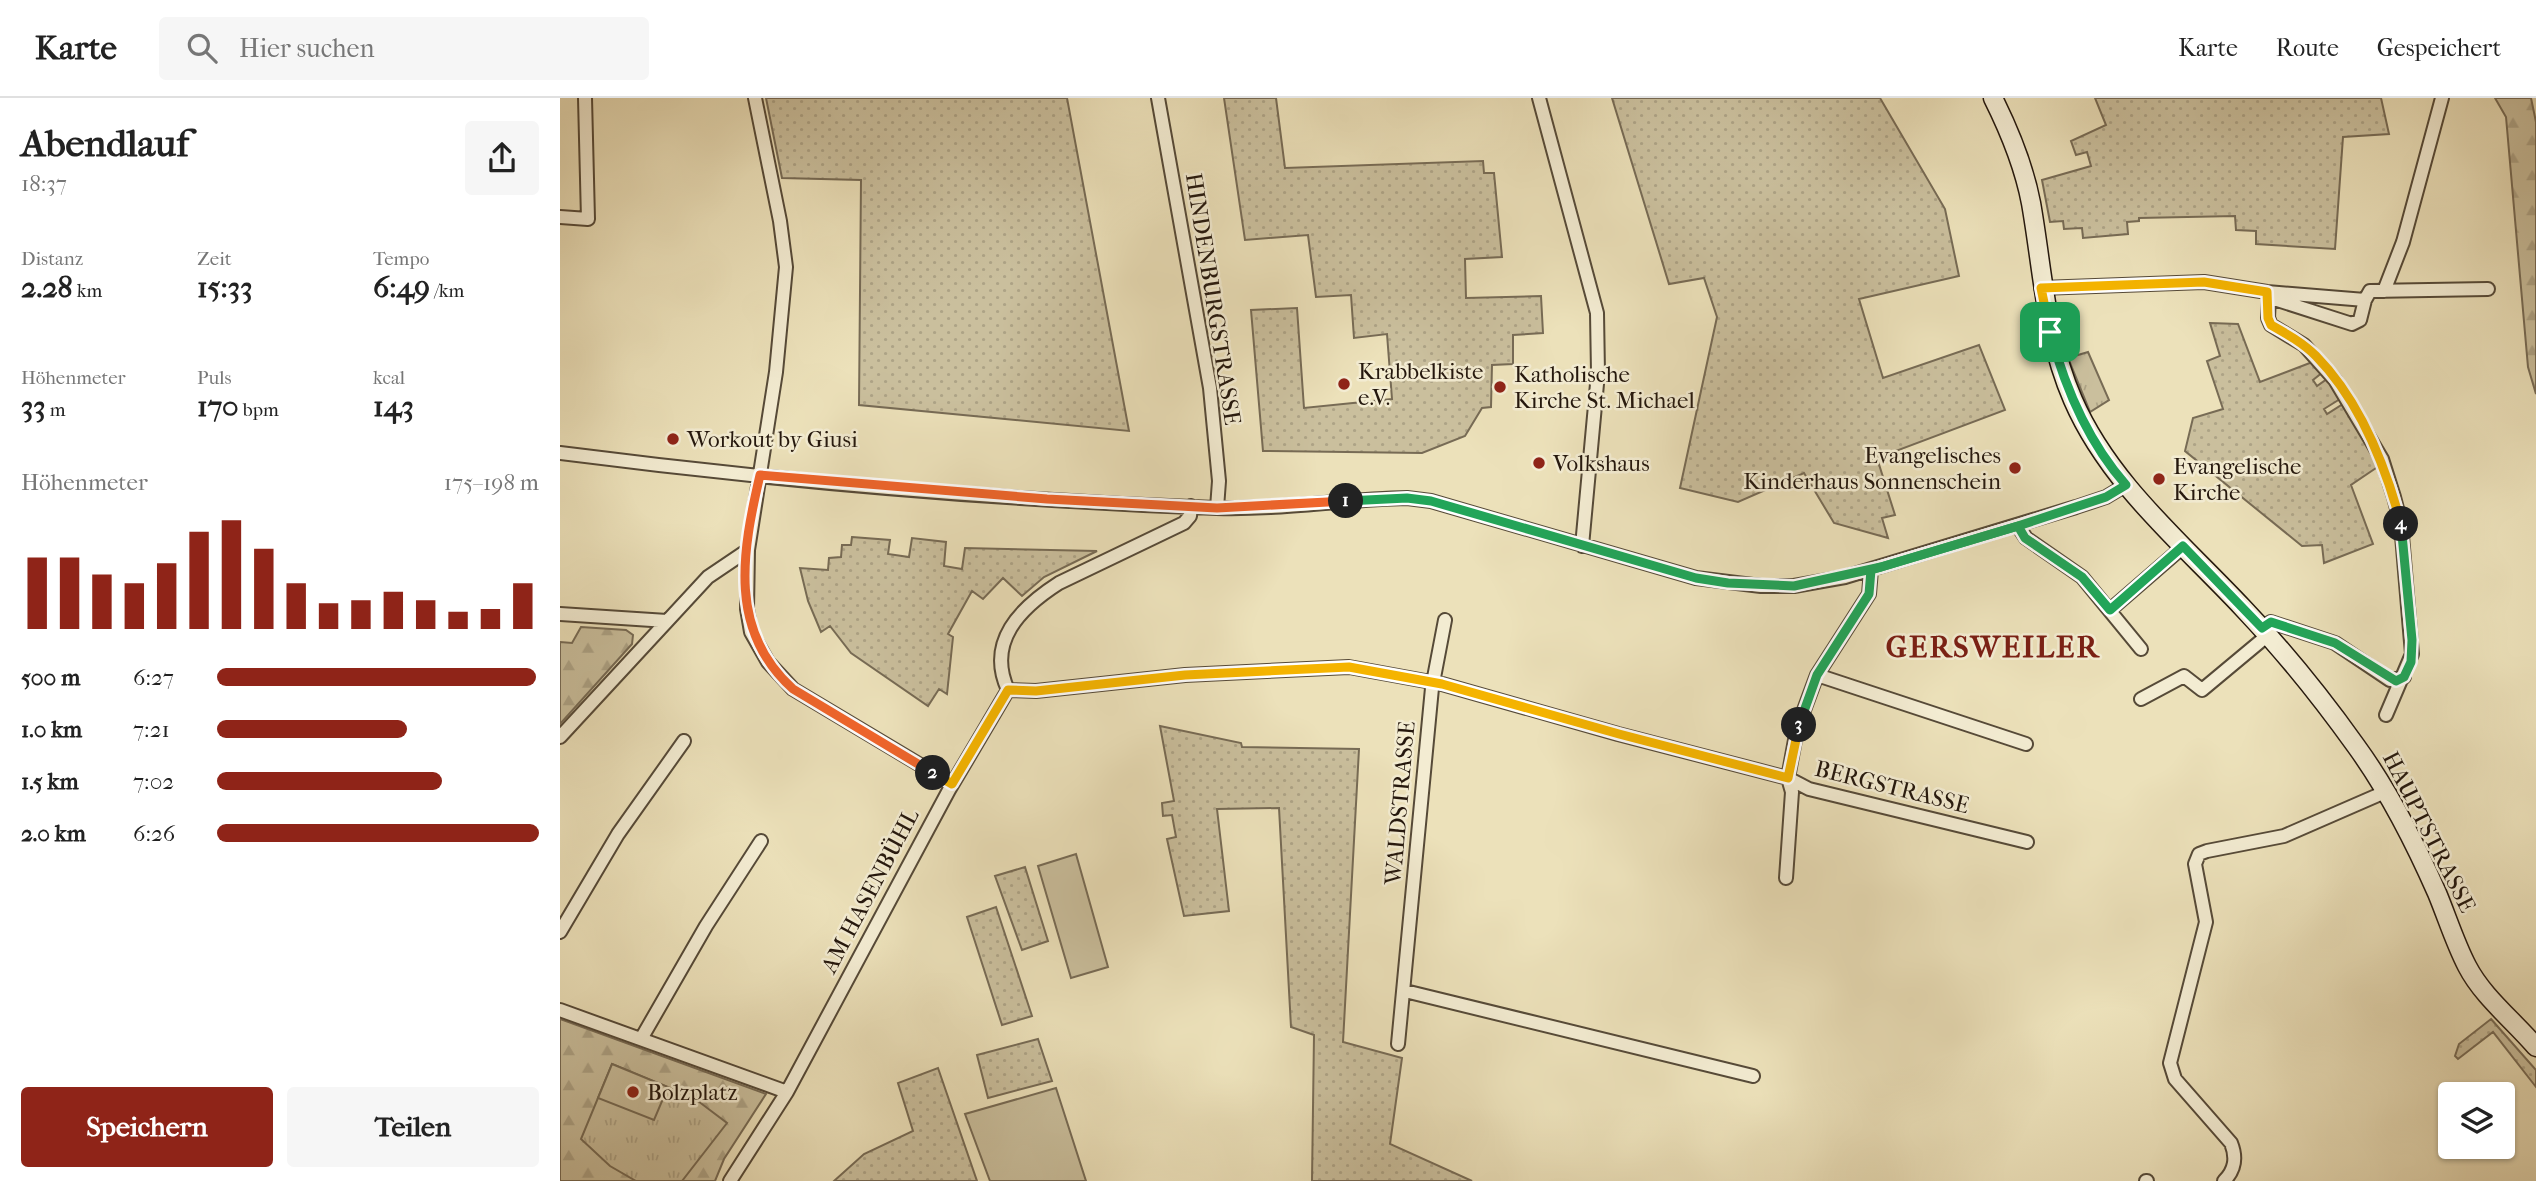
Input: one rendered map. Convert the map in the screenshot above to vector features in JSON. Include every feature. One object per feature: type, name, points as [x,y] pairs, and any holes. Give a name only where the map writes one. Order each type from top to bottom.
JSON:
[{"type":"main road","name":"HAUPTSTRASSE","points":[[1993,98],[2013,136],[2031,202],[2041,288],[2053,343],[2073,399],[2099,450],[2126,485],[2265,631],[2355,744],[2385,792],[2436,891],[2467,966],[2500,1008],[2536,1047]]},
{"type":"street","points":[[560,218],[588,219],[586,98]]},
{"type":"street","points":[[755,98],[780,221],[786,267],[776,372],[748,550],[748,620],[756,643],[776,673],[793,689],[952,784]]},
{"type":"street","name":"HINDENBURGSTRASSE","points":[[1158,98],[1210,388],[1219,481],[1217,508]]},
{"type":"street","points":[[1539,98],[1597,313],[1598,373],[1582,546]]},
{"type":"street","points":[[2384,291],[2403,242],[2442,98]]},
{"type":"street","points":[[2041,288],[2204,282],[2268,295],[2351,324],[2360,320],[2365,300],[2371,291],[2488,289]]},
{"type":"street","points":[[2268,295],[2365,300]]},
{"type":"street","points":[[2268,295],[2268,318],[2271,325],[2317,356],[2382,458],[2401,524],[2412,654],[2386,715]]},
{"type":"street","points":[[560,453],[760,475],[1047,499],[1217,508],[1407,498],[1431,501],[1500,520],[1696,578],[1761,586],[1817,583],[1871,570],[2106,497],[2126,485]]},
{"type":"street","points":[[1008,690],[999,663],[1000,652],[1023,611],[1059,583],[1184,523],[1190,516],[1191,506]]},
{"type":"street","points":[[2018,526],[2025,538],[2082,577],[2141,649]]},
{"type":"street","points":[[2110,610],[2183,546]]},
{"type":"street","points":[[560,737],[708,577],[748,550]]},
{"type":"street","points":[[1786,878],[1792,792],[1788,778],[1797,729],[1817,675],[1869,594],[1871,570]]},
{"type":"street","points":[[560,614],[667,621]]},
{"type":"street","name":"WALDSTRASSE","points":[[1398,1044],[1433,682],[1444,620]]},
{"type":"street","points":[[2141,699],[2183,676],[2202,690],[2265,631],[2271,622],[2326,639],[2390,680],[2396,681],[2404,677]]},
{"type":"street","name":"BERGSTRASSE","points":[[1008,690],[1036,691],[1185,675],[1305,667],[1360,668],[1433,682],[1788,778],[1809,789],[2027,842]]},
{"type":"street","points":[[1817,675],[2026,744]]},
{"type":"street","name":"AM HASENBÜHL","points":[[730,1181],[787,1092],[952,784],[1008,690]]},
{"type":"street","points":[[560,932],[618,834],[684,741]]},
{"type":"street","points":[[2224,1181],[2234,1167],[2231,1143],[2175,1079],[2170,1063],[2206,922],[2195,864],[2199,855],[2207,851],[2284,836],[2385,792]]},
{"type":"street","points":[[641,1039],[706,926],[761,841]]},
{"type":"street","points":[[1405,991],[1753,1076]]},
{"type":"street","points":[[560,1010],[787,1092]]},
{"type":"green space","points":[[766,98],[1067,98],[1129,431],[859,405],[861,180],[782,178]]},
{"type":"green space","points":[[1224,98],[1276,98],[1285,168],[1483,161],[1484,173],[1494,173],[1502,257],[1465,259],[1466,298],[1541,296],[1543,333],[1513,335],[1513,364],[1492,365],[1491,407],[1482,408],[1465,436],[1422,453],[1263,451],[1251,310],[1297,308],[1304,408],[1392,399],[1387,334],[1354,338],[1351,295],[1316,297],[1308,235],[1245,240]]},
{"type":"green space","points":[[1612,98],[1880,98],[1945,209],[1959,276],[1859,299],[1883,378],[1979,345],[2005,410],[1877,458],[1895,515],[1882,518],[1888,538],[1834,523],[1804,473],[1738,502],[1680,488],[1717,317],[1704,278],[1669,284]]},
{"type":"green space","points":[[2095,98],[2381,98],[2389,134],[2343,137],[2335,249],[2256,244],[2256,231],[2236,230],[2235,216],[2139,218],[2139,221],[2127,222],[2128,234],[2083,238],[2082,228],[2064,229],[2063,221],[2050,222],[2042,180],[2091,166],[2087,152],[2076,155],[2071,141],[2106,125]]},
{"type":"green space","points":[[2495,98],[2531,98],[2536,122],[2536,394],[2528,367],[2506,117]]},
{"type":"green space","points":[[2210,323],[2238,324],[2260,382],[2315,361],[2323,372],[2313,380],[2317,386],[2327,379],[2340,399],[2324,409],[2327,414],[2343,404],[2379,466],[2351,485],[2373,544],[2324,563],[2322,545],[2302,546],[2185,451],[2193,418],[2223,409],[2207,361],[2220,356]]},
{"type":"green space","points":[[2088,352],[2109,400],[2090,412],[2068,358]]},
{"type":"green space","points":[[852,537],[890,540],[888,554],[909,557],[912,538],[946,542],[944,566],[962,569],[965,548],[1097,551],[1044,577],[1022,596],[1003,578],[983,599],[972,591],[948,634],[953,637],[947,694],[939,689],[928,706],[851,653],[830,626],[821,632],[808,601],[800,568],[828,570],[829,558],[841,557],[842,545],[851,545]]},
{"type":"green space","points":[[581,627],[626,630],[633,635],[632,644],[560,724],[560,642],[572,643]]},
{"type":"green space","points":[[1160,726],[1241,743],[1242,747],[1359,749],[1343,1042],[1402,1058],[1390,1144],[1472,1181],[1312,1181],[1314,1035],[1291,1027],[1279,808],[1217,809],[1229,911],[1184,916],[1167,839],[1176,837],[1172,815],[1163,816],[1162,803],[1174,801]]},
{"type":"green space","points":[[1076,854],[1108,967],[1071,978],[1038,866]]},
{"type":"green space","points":[[1025,867],[1048,941],[1022,950],[995,876]]},
{"type":"green space","points":[[996,907],[1032,1016],[1002,1025],[967,917]]},
{"type":"green space","points":[[560,1019],[766,1094],[724,1159],[715,1181],[560,1181]]},
{"type":"green space","points":[[2491,1019],[2536,1070],[2536,1087],[2493,1032],[2458,1059],[2455,1056],[2459,1044]]},
{"type":"green space","points":[[1038,1039],[1052,1081],[988,1098],[977,1055]]},
{"type":"green space","points":[[612,1064],[694,1098],[727,1123],[682,1181],[636,1181],[610,1166],[581,1139]]},
{"type":"green space","name":"Bolzplatz","points":[[612,1064],[668,1087],[654,1120],[598,1098]]},
{"type":"green space","points":[[938,1068],[977,1181],[834,1181],[864,1154],[913,1131],[898,1083]]},
{"type":"green space","points":[[1056,1088],[1086,1181],[990,1181],[965,1114]]},
{"type":"place","name":"Krabbelkiste e.V.","points":[[1344,384]]},
{"type":"place","name":"Katholische Kirche St. Michael","points":[[1500,387]]},
{"type":"place","name":"Workout by Giusi","points":[[673,439]]},
{"type":"place","name":"Volkshaus","points":[[1539,463]]},
{"type":"place","name":"Evangelisches Kinderhaus Sonnenschein","points":[[2015,468]]},
{"type":"place","name":"Evangelische Kirche","points":[[2159,479]]},
{"type":"place","name":"Bolzplatz","points":[[633,1092]]},
{"type":"district","name":"GERSWEILER","points":[[1993,647]]},
{"type":"route","points":[[2050,332],[2041,288],[2204,282],[2267,292],[2268,318],[2271,325],[2317,356],[2357,414],[2382,458],[2401,524],[2406,568],[2412,654],[2404,677],[2396,681],[2390,680],[2326,639],[2271,622],[2262,628],[2183,546],[2110,610],[2082,577],[2025,538],[2018,526],[1871,570],[1869,594],[1817,675],[1797,729],[1788,778],[1426,680],[1381,670],[1305,667],[1185,675],[1036,691],[1008,690],[952,784],[793,689],[761,653],[748,620],[748,550],[760,475],[1047,499],[1217,508],[1407,498],[1431,501],[1500,520],[1696,578],[1761,586],[1794,586],[1845,577],[2018,526],[2106,497],[2126,485],[2109,465],[2086,428],[2056,354],[2050,332]]}]
